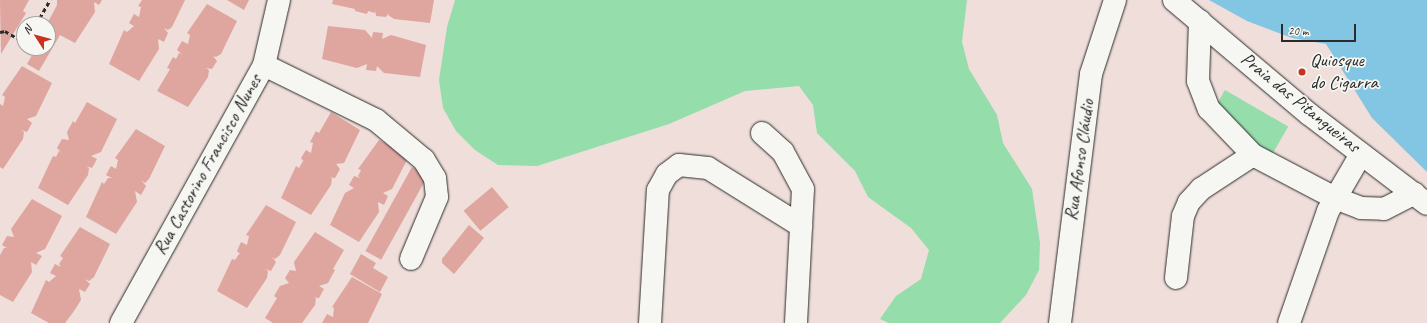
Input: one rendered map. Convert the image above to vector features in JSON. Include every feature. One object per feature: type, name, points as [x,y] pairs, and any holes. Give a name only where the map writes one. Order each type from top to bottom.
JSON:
[{"type":"street","name":"Rua Castorino Francisco Nunes","points":[[121,323],[264,65],[279,0]]},
{"type":"street","name":"Rua Afonso Cláudio","points":[[1060,323],[1091,74],[1115,0]]},
{"type":"street","name":"Praia das Pitangueiras","points":[[1174,0],[1200,20],[1309,114],[1420,199]]},
{"type":"street","points":[[1200,20],[1198,81],[1210,109],[1253,155],[1335,198],[1361,208],[1384,209],[1420,199]]},
{"type":"street","points":[[264,65],[376,120],[424,160],[435,178],[437,197],[411,259]]},
{"type":"street","points":[[762,133],[783,152],[803,189],[796,323]]},
{"type":"street","points":[[1289,323],[1335,198],[1361,154]]},
{"type":"street","points":[[1176,278],[1183,216],[1189,202],[1201,189],[1253,155]]},
{"type":"street","points":[[650,323],[658,190],[668,174],[680,166],[708,168],[801,226]]},
{"type":"path","points":[[41,16],[50,0]]},
{"type":"path","points":[[0,32],[5,31],[16,37]]},
{"type":"green space","points":[[455,0],[967,0],[962,42],[969,69],[997,115],[1003,143],[1032,189],[1040,243],[1039,270],[1026,295],[1000,323],[889,323],[880,319],[896,296],[921,279],[929,250],[911,228],[868,197],[855,171],[817,133],[813,105],[799,86],[745,91],[669,124],[537,166],[498,165],[475,150],[456,131],[443,108],[439,80],[447,27]]},
{"type":"green space","points":[[1225,90],[1288,126],[1271,156],[1208,119]]},
{"type":"water","points":[[1209,0],[1427,0],[1427,172],[1372,118],[1326,44],[1292,38],[1247,21]]},
{"type":"building","points":[[0,0],[29,0],[23,11],[26,13],[24,16],[16,16],[16,29],[1,54]]},
{"type":"building","points":[[57,0],[102,0],[99,5],[94,2],[95,12],[75,43],[60,35],[56,42],[56,16],[51,16],[57,5]]},
{"type":"building","points":[[142,0],[185,0],[172,27],[168,30],[164,28],[168,33],[164,42],[158,39],[159,49],[139,81],[109,64],[124,30],[127,32],[134,26],[129,23],[134,14],[139,17],[141,7],[138,6]]},
{"type":"building","points":[[227,0],[249,0],[244,10]]},
{"type":"building","points":[[333,0],[434,0],[430,23],[394,19],[388,15],[389,12],[386,17],[376,16],[375,9],[375,13],[368,11],[367,14],[355,11],[355,9],[332,4]]},
{"type":"building","points":[[207,4],[237,21],[221,54],[216,57],[213,56],[217,61],[212,69],[206,68],[209,70],[208,77],[188,107],[157,91],[170,69],[167,68],[173,57],[176,59],[179,53],[182,54],[177,50],[182,41],[188,44],[190,35],[187,33]]},
{"type":"building","points":[[328,26],[365,30],[372,38],[373,32],[383,33],[382,39],[391,35],[426,45],[420,77],[384,73],[377,66],[376,71],[366,70],[367,64],[357,68],[322,59]]},
{"type":"building","points":[[32,56],[48,56],[39,71],[27,64]]},
{"type":"building","points":[[22,66],[52,83],[36,116],[27,119],[32,123],[27,132],[21,130],[24,132],[23,139],[3,169],[0,167],[0,104],[3,106],[5,97],[2,95]]},
{"type":"building","points":[[87,102],[117,119],[101,152],[91,156],[97,159],[92,168],[86,166],[89,168],[88,175],[68,205],[38,188],[53,156],[56,157],[59,151],[62,153],[57,148],[62,139],[69,140],[67,132],[73,121],[75,123]]},
{"type":"building","points":[[331,112],[360,130],[344,163],[336,164],[340,169],[335,178],[329,177],[332,178],[331,185],[311,215],[281,198],[296,166],[299,168],[303,161],[305,163],[301,158],[306,150],[311,153],[313,143],[310,142],[316,131],[319,133]]},
{"type":"building","points":[[136,129],[165,146],[149,179],[145,183],[141,180],[146,186],[141,195],[135,191],[137,202],[116,234],[86,217],[102,182],[104,184],[108,178],[112,178],[106,175],[111,166],[116,169],[118,160],[115,158]]},
{"type":"building","points":[[379,140],[409,156],[392,189],[383,193],[388,196],[384,205],[378,202],[379,212],[359,242],[330,225],[345,193],[354,188],[349,185],[354,176],[360,178],[358,176],[361,170],[358,169]]},
{"type":"building","points":[[412,167],[428,176],[381,260],[365,251]]},
{"type":"building","points":[[492,187],[509,207],[480,231],[464,211]]},
{"type":"building","points":[[32,199],[62,216],[45,249],[36,253],[42,256],[36,265],[31,262],[32,272],[13,302],[0,295],[0,255],[4,248],[7,248],[2,245],[7,236],[14,237],[11,229]]},
{"type":"building","points":[[266,205],[296,222],[280,255],[275,259],[272,257],[276,262],[271,271],[265,269],[268,271],[267,278],[247,308],[217,291],[232,259],[235,260],[239,254],[241,255],[237,251],[241,242],[247,245],[249,236],[246,235]]},
{"type":"building","points":[[469,225],[484,238],[454,274],[442,263],[442,259]]},
{"type":"building","points":[[80,227],[110,244],[94,277],[89,281],[85,279],[90,284],[85,292],[79,289],[81,300],[65,323],[49,323],[31,313],[46,280],[49,282],[56,276],[50,273],[55,264],[61,267],[59,264],[63,258],[60,256]]},
{"type":"building","points":[[315,232],[344,250],[333,269],[335,270],[328,283],[319,286],[324,289],[319,298],[313,297],[316,298],[315,305],[302,323],[273,323],[265,318],[277,298],[274,296],[280,286],[289,283],[285,278],[290,270],[296,271],[294,262]]},
{"type":"building","points":[[361,254],[376,263],[373,268],[388,277],[380,292],[350,274]]},
{"type":"building","points":[[352,277],[382,294],[368,323],[322,323],[327,314],[333,317],[334,308],[332,307]]},
{"type":"place","name":"Quiosque do Cigarra","points":[[1302,72]]}]
